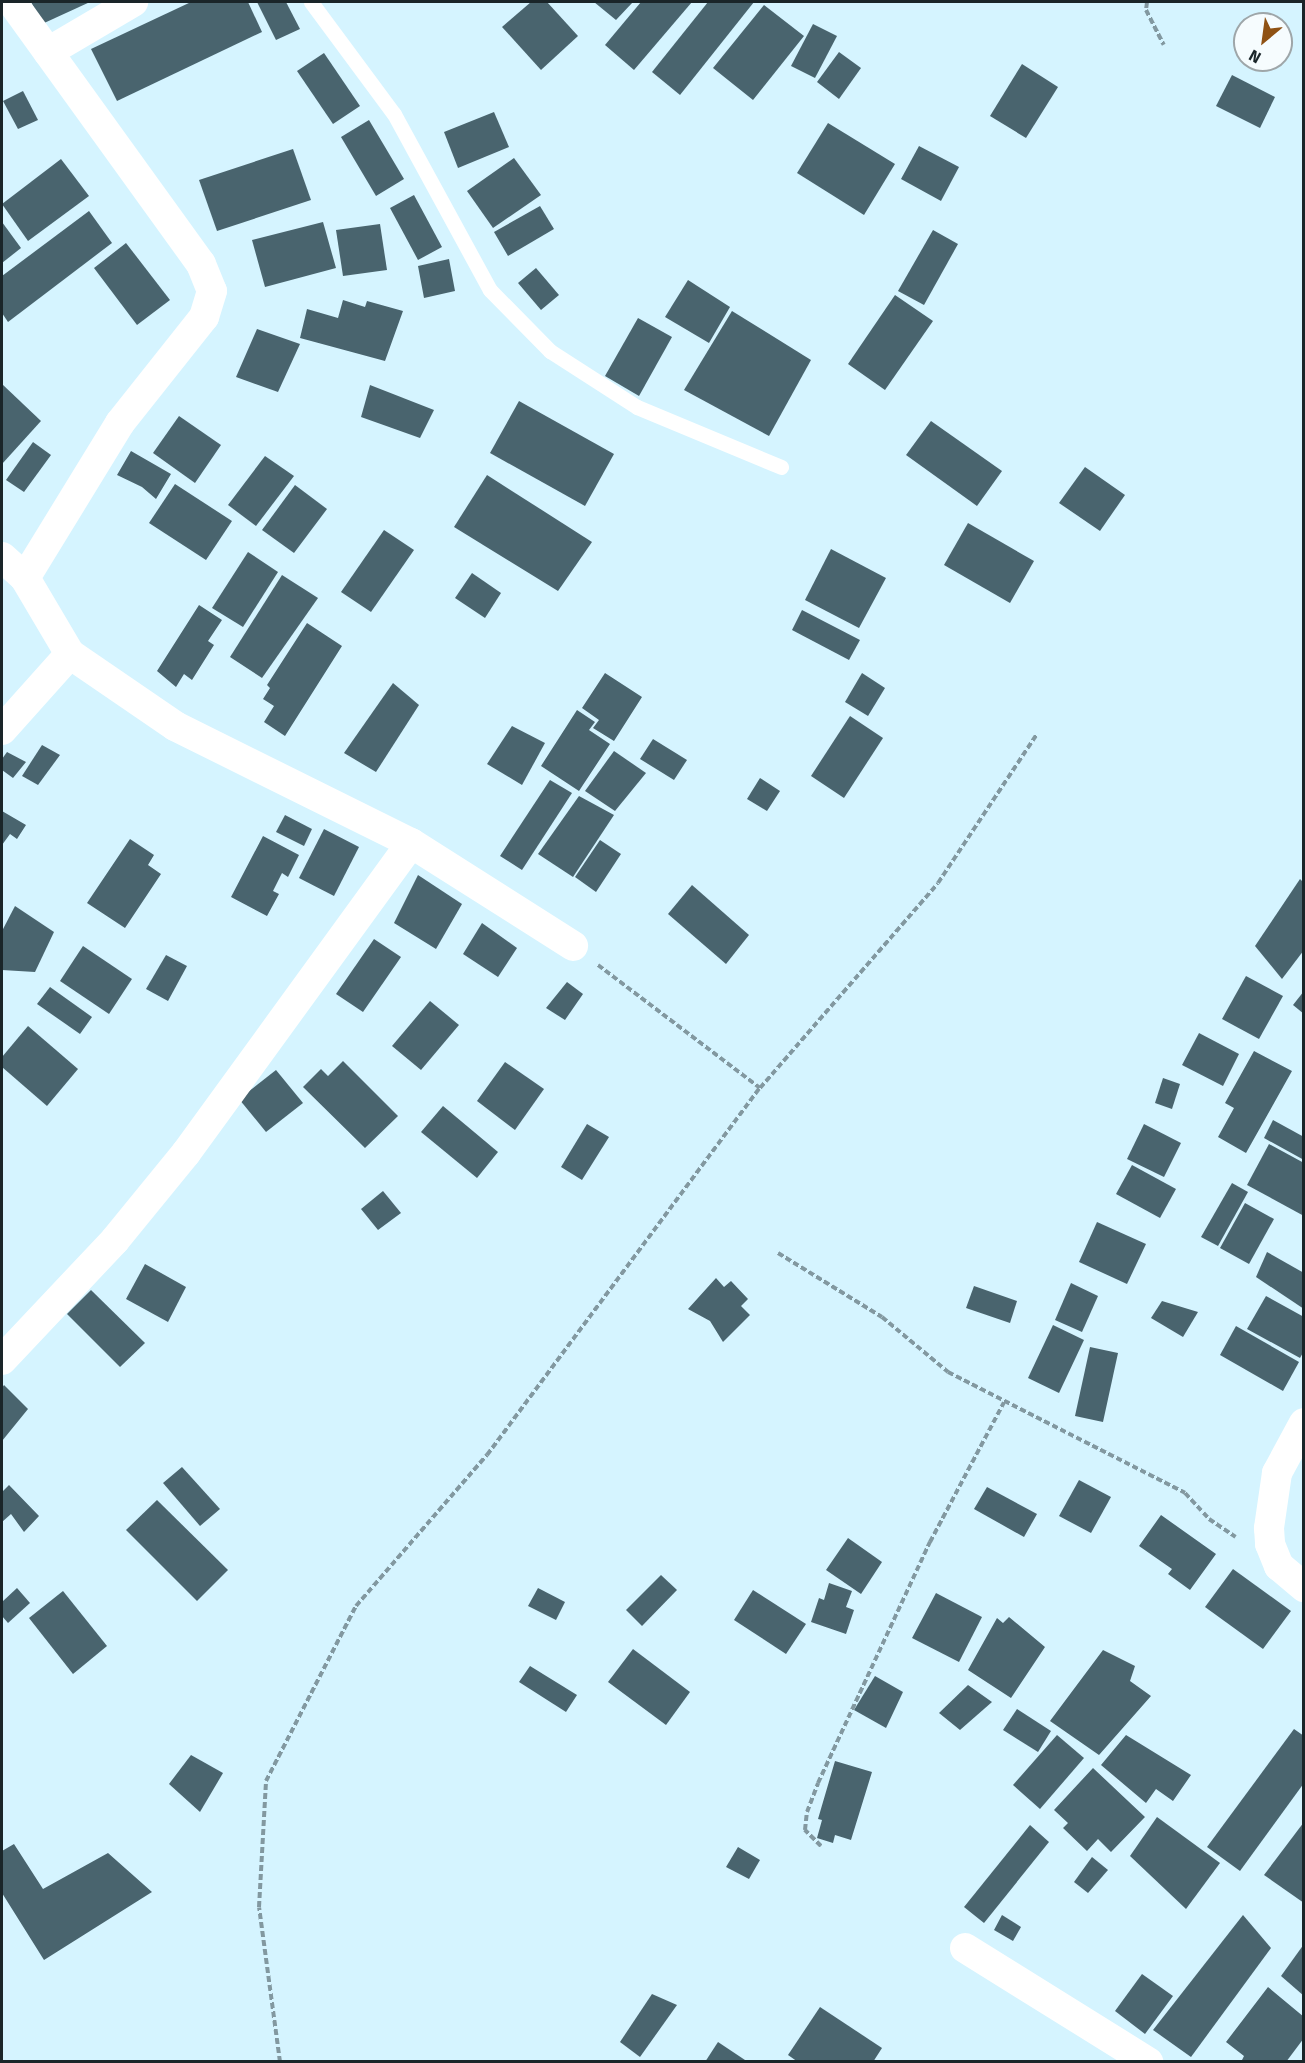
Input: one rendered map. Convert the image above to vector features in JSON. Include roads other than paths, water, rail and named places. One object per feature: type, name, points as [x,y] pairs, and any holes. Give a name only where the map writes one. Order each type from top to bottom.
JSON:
[{"type":"street","points":[[12,2],[201,264],[212,291],[204,317],[120,423],[25,578]]},
{"type":"street","points":[[48,52],[133,2]]},
{"type":"street","points":[[2,557],[25,578],[70,654],[175,726],[411,843],[573,946]]},
{"type":"street","points":[[2,730],[70,654]]},
{"type":"street","points":[[2,1360],[115,1239],[186,1154],[411,843]]},
{"type":"street","points":[[1304,1423],[1277,1473],[1271,1507],[1270,1544],[1279,1566],[1304,1587]]},
{"type":"street","points":[[965,1948],[1147,2061]]},
{"type":"lane","points":[[311,2],[394,114],[490,290],[550,351],[637,407],[781,467]]}]
